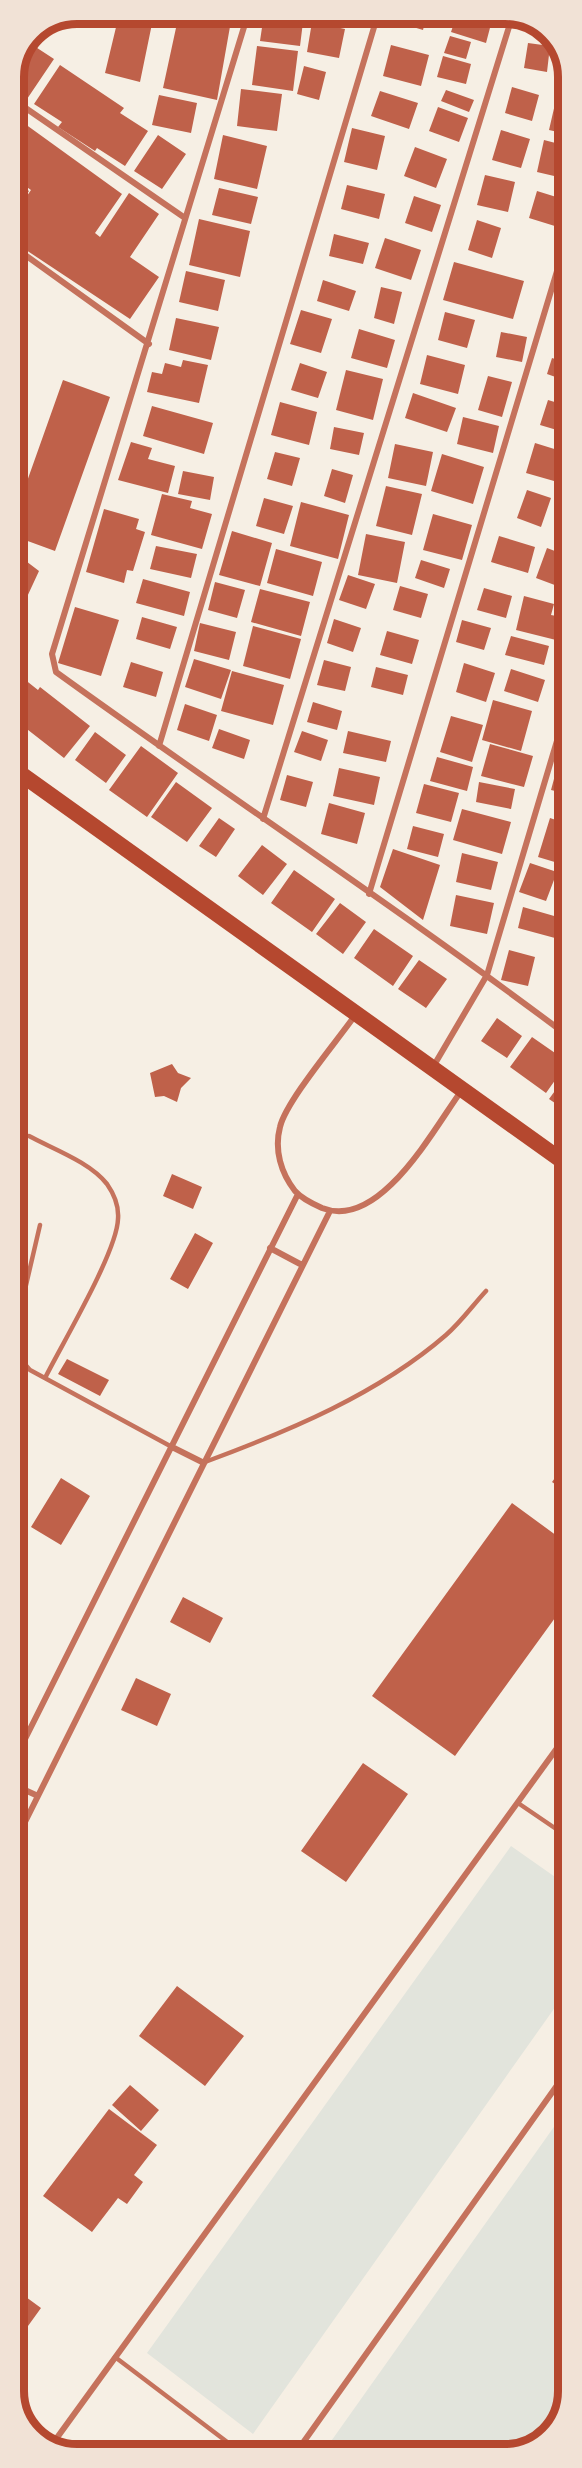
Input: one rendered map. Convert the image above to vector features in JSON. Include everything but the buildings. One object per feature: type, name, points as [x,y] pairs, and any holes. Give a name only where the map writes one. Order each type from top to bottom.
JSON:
[{"type":"highway","points":[[24,776],[558,1158]]},
{"type":"street","points":[[245,24],[52,660],[56,672],[487,975],[558,1028]]},
{"type":"street","points":[[159,746],[375,24]]},
{"type":"street","points":[[263,819],[510,24]]},
{"type":"street","points":[[24,107],[185,218]]},
{"type":"street","points":[[24,254],[149,344]]},
{"type":"street","points":[[369,894],[558,268]]},
{"type":"street","points":[[432,1068],[487,975],[558,737]]},
{"type":"street","points":[[357,1014],[281,1123],[278,1154],[287,1181],[298,1194],[330,1211],[357,1209],[384,1193],[396,1181],[462,1089]]},
{"type":"street","points":[[24,1741],[298,1194]]},
{"type":"street","points":[[24,1824],[330,1211]]},
{"type":"street","points":[[270,1248],[302,1265]]},
{"type":"street","points":[[172,1447],[204,1463]]},
{"type":"street","points":[[56,2439],[558,1747]]},
{"type":"street","points":[[24,1790],[38,1796]]},
{"type":"street","points":[[302,2444],[558,2084]]},
{"type":"lane","points":[[28,1136],[99,1177],[116,1200],[118,1218],[116,1236],[45,1378]]},
{"type":"lane","points":[[24,1294],[40,1226]]},
{"type":"lane","points":[[204,1463],[328,1410],[403,1368],[447,1334],[486,1291]]},
{"type":"lane","points":[[24,1363],[30,1370],[172,1447]]},
{"type":"lane","points":[[518,1803],[558,1831]]},
{"type":"lane","points":[[115,2357],[230,2444]]},
{"type":"shaded area","points":[[511,1846],[558,1879],[558,2003],[253,2434],[147,2353]]},
{"type":"shaded area","points":[[558,2121],[558,2391],[554,2411],[545,2426],[525,2440],[505,2444],[329,2444]]}]
